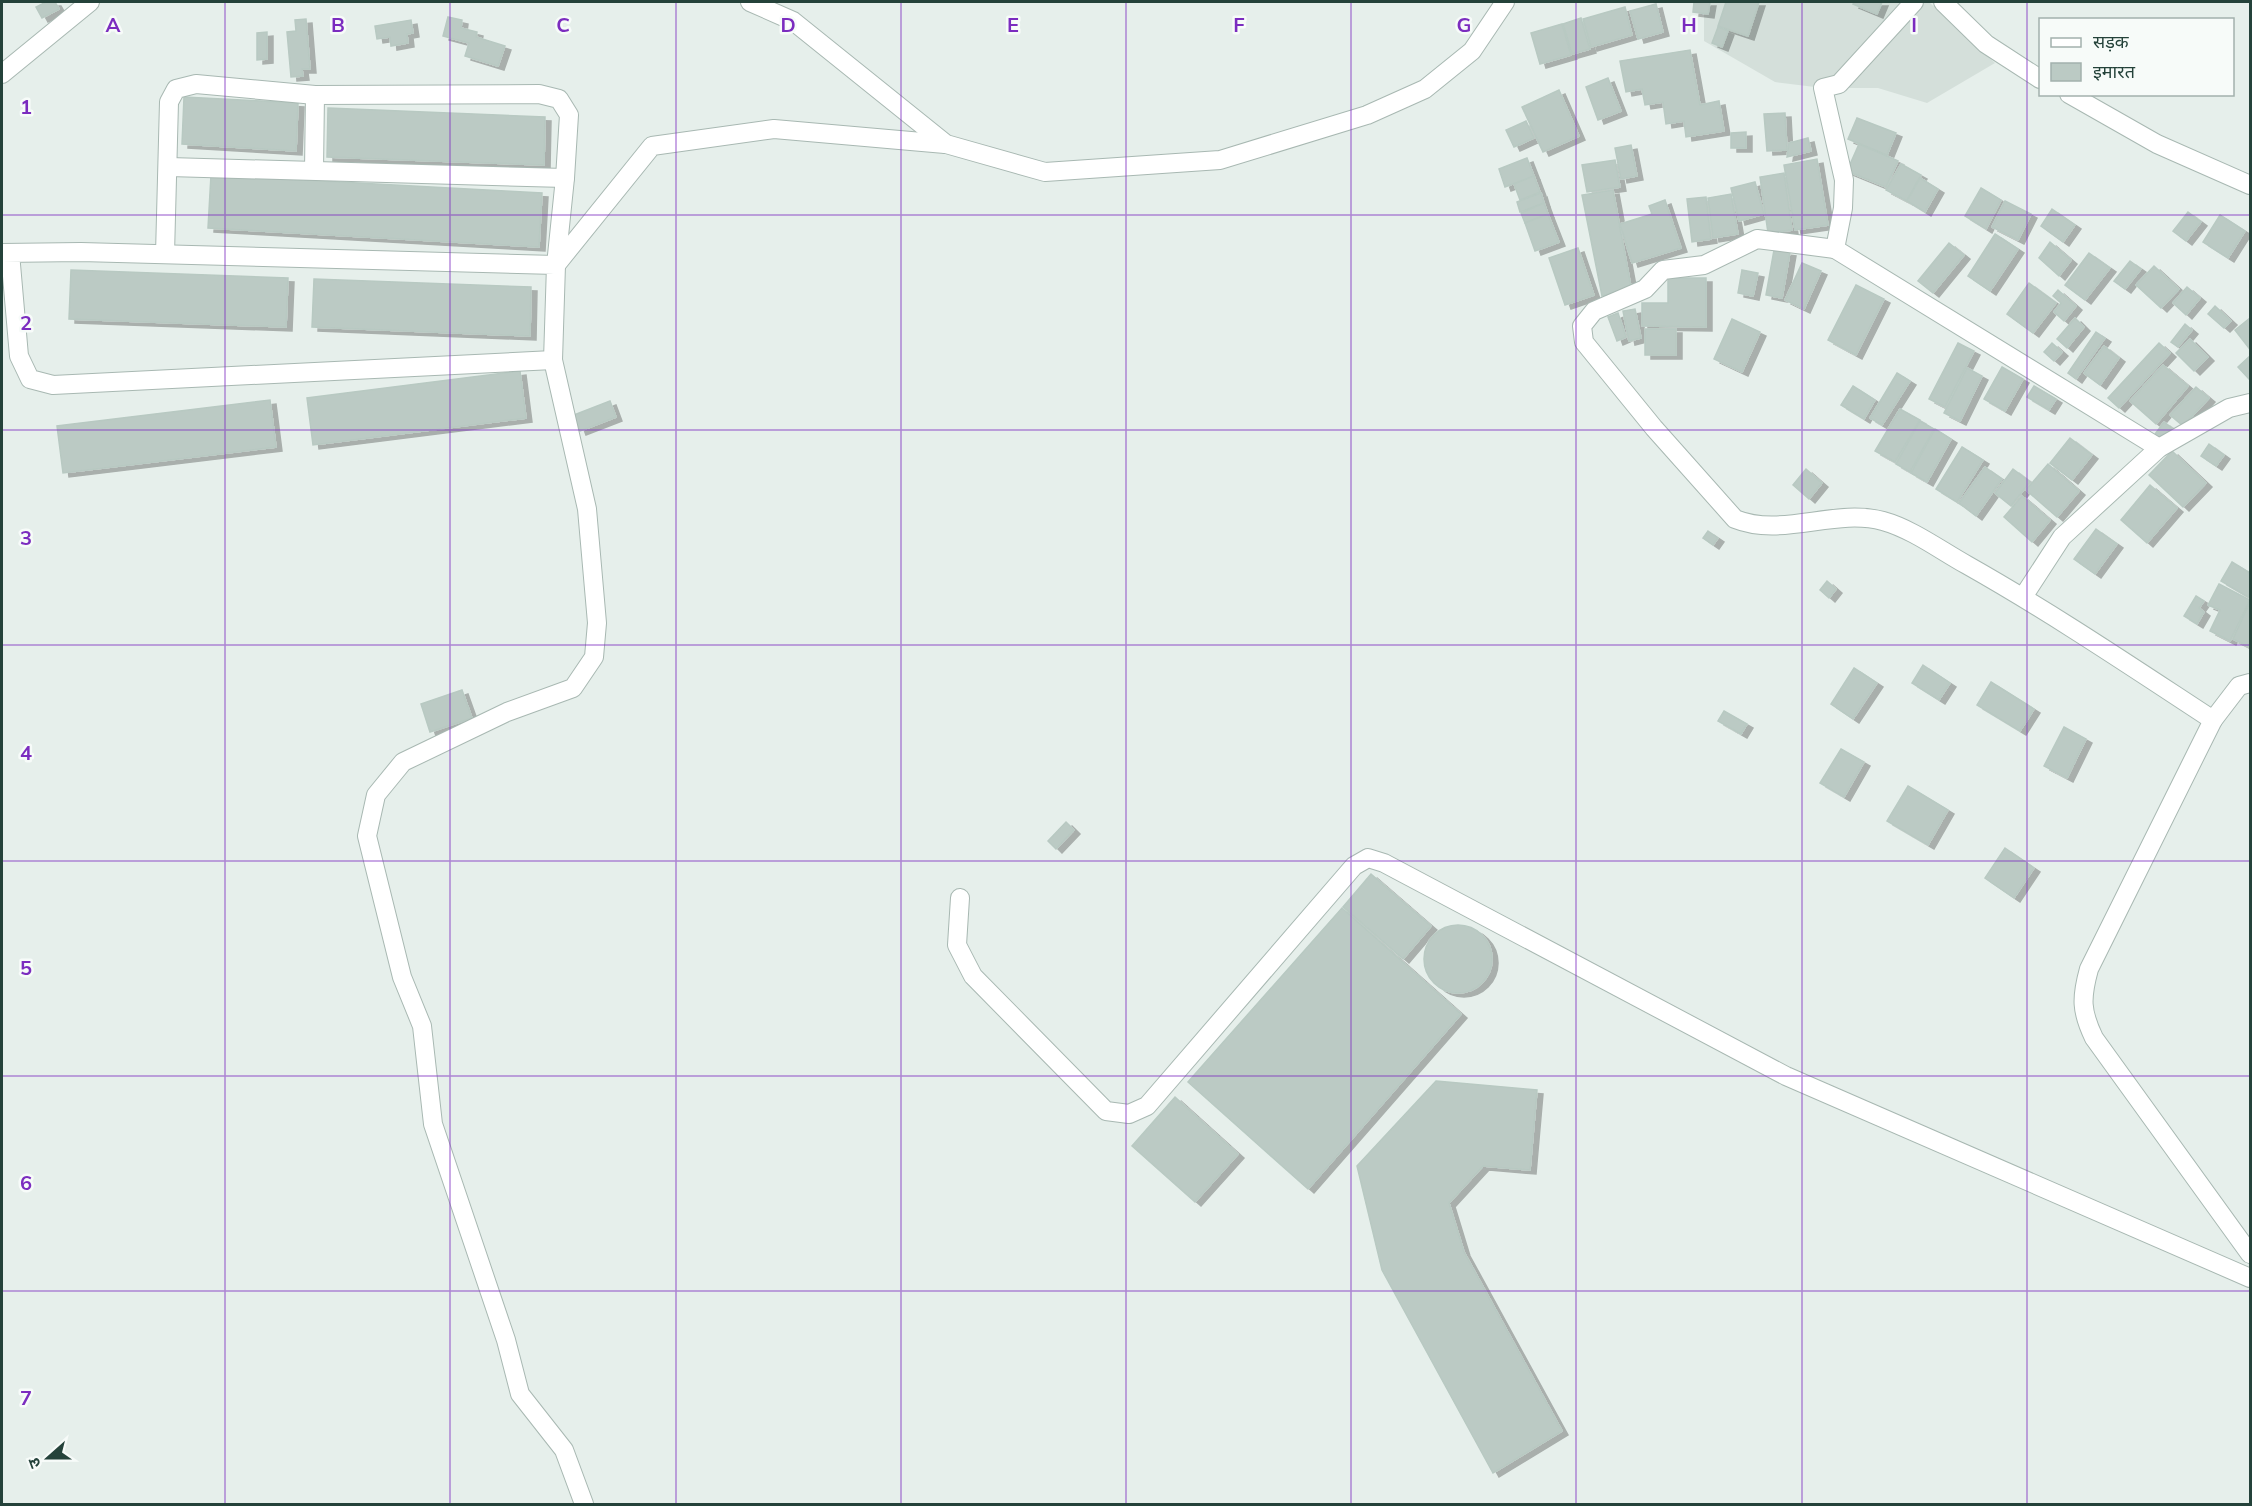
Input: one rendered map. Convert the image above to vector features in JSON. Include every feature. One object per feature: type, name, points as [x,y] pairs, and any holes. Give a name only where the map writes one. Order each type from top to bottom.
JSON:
[{"type":"street","points":[[2,74],[90,2]]},
{"type":"street","points":[[750,2],[793,21],[946,144]]},
{"type":"street","points":[[556,265],[652,146],[774,129],[946,144],[1045,172],[1220,160],[1367,115],[1425,89],[1472,51],[1505,2]]},
{"type":"street","points":[[1835,249],[1843,208],[1844,180],[1823,88],[1839,84],[1914,2]]},
{"type":"street","points":[[1942,2],[1986,44],[2039,78]]},
{"type":"street","points":[[165,254],[169,102],[177,89],[196,84],[315,95],[539,94],[559,99],[569,115],[556,265],[553,360],[586,509],[597,623],[594,657],[573,688],[507,712],[403,762],[376,795],[367,836],[402,976],[422,1026],[433,1124],[506,1340],[520,1394],[564,1450],[584,1504]]},
{"type":"street","points":[[314,170],[315,95]]},
{"type":"street","points":[[2073,96],[2157,144],[2250,185]]},
{"type":"street","points":[[169,167],[565,178]]},
{"type":"street","points":[[2159,448],[1835,249],[1757,239],[1704,265],[1663,270],[1645,289],[1594,311],[1582,326],[1584,342],[1654,428],[1735,519],[1750,525],[1766,526],[1859,517],[1884,521],[2023,597],[2213,720]]},
{"type":"street","points":[[553,360],[53,385],[30,379],[19,356],[6,253],[165,254],[556,265]]},
{"type":"street","points":[[2023,597],[2062,537],[2159,448],[2229,408],[2250,403]]},
{"type":"street","points":[[2250,683],[2239,686],[2213,720],[2089,969],[2083,990],[2083,1015],[2094,1038],[2250,1254]]},
{"type":"street","points":[[960,898],[957,945],[973,976],[1106,1111],[1130,1114],[1147,1106],[1354,866],[1368,858],[1384,862],[1786,1076],[2250,1278]]},
{"type":"shaded area","points":[[1704,2],[1929,2],[1995,63],[1927,103],[1878,88],[1823,88],[1775,82],[1704,41]]},
{"type":"building","points":[[46,2],[55,2],[59,9],[42,18],[36,7]]},
{"type":"building","points":[[1694,2],[1710,2],[1708,14],[1693,12]]},
{"type":"building","points":[[1726,2],[1759,2],[1748,36],[1718,26]]},
{"type":"building","points":[[1854,2],[1882,2],[1877,14],[1853,4]]},
{"type":"building","points":[[1656,4],[1663,32],[1638,39],[1630,11]]},
{"type":"building","points":[[1625,7],[1632,35],[1591,47],[1583,19]]},
{"type":"building","points":[[448,17],[462,20],[461,28],[477,32],[476,37],[505,46],[498,66],[465,56],[469,43],[443,36]]},
{"type":"building","points":[[1581,18],[1590,49],[1572,54],[1563,24]]},
{"type":"building","points":[[306,19],[310,69],[302,69],[303,76],[291,77],[287,32],[296,31],[295,20]]},
{"type":"building","points":[[411,20],[413,33],[407,34],[408,43],[391,46],[390,37],[377,39],[375,26]]},
{"type":"building","points":[[1562,24],[1571,55],[1540,64],[1531,33]]},
{"type":"building","points":[[1718,27],[1728,31],[1722,47],[1712,43]]},
{"type":"building","points":[[267,32],[267,59],[257,60],[257,33]]},
{"type":"building","points":[[1690,50],[1700,105],[1719,101],[1724,131],[1686,137],[1684,121],[1666,124],[1663,102],[1645,105],[1642,89],[1626,92],[1620,61]]},
{"type":"building","points":[[1608,78],[1621,111],[1598,120],[1586,87]]},
{"type":"building","points":[[1559,90],[1579,136],[1543,152],[1522,107]]},
{"type":"building","points":[[184,97],[298,103],[296,151],[182,144]]},
{"type":"building","points":[[328,108],[545,117],[544,165],[327,157]]},
{"type":"building","points":[[1785,113],[1787,150],[1767,151],[1764,114]]},
{"type":"building","points":[[1857,118],[1896,133],[1887,155],[1848,139]]},
{"type":"building","points":[[1526,121],[1534,138],[1514,147],[1506,130]]},
{"type":"building","points":[[1746,132],[1746,148],[1731,148],[1731,133]]},
{"type":"building","points":[[1808,138],[1811,151],[1787,157],[1789,143]]},
{"type":"building","points":[[1859,144],[1898,161],[1886,187],[1847,171]]},
{"type":"building","points":[[1631,145],[1637,176],[1621,179],[1615,148]]},
{"type":"building","points":[[1527,158],[1534,176],[1505,187],[1499,169]]},
{"type":"building","points":[[1817,159],[1828,225],[1795,230],[1784,165]]},
{"type":"building","points":[[1615,160],[1620,187],[1587,192],[1582,165]]},
{"type":"building","points":[[1901,164],[1921,175],[1907,201],[1886,190]]},
{"type":"building","points":[[1784,173],[1792,230],[1768,233],[1760,177]]},
{"type":"building","points":[[211,175],[542,193],[539,247],[208,228]]},
{"type":"building","points":[[1534,176],[1540,192],[1520,200],[1514,184]]},
{"type":"building","points":[[1920,178],[1938,189],[1925,212],[1907,201]]},
{"type":"building","points":[[1755,182],[1764,214],[1739,221],[1731,188]]},
{"type":"building","points":[[1981,188],[2001,200],[1986,229],[1965,216]]},
{"type":"building","points":[[1613,190],[1631,287],[1602,296],[1582,195]]},
{"type":"building","points":[[1541,193],[1544,203],[1520,212],[1517,202]]},
{"type":"building","points":[[1731,194],[1738,234],[1713,238],[1708,198]]},
{"type":"building","points":[[1706,197],[1711,239],[1692,242],[1687,199]]},
{"type":"building","points":[[1665,200],[1681,248],[1632,263],[1620,224],[1652,214],[1649,206]]},
{"type":"building","points":[[2005,201],[2031,214],[2018,240],[1992,227]]},
{"type":"building","points":[[1544,203],[1548,214],[1525,223],[1521,213]]},
{"type":"building","points":[[2052,209],[2075,225],[2063,242],[2041,226]]},
{"type":"building","points":[[2188,212],[2201,222],[2186,241],[2173,231]]},
{"type":"building","points":[[1548,214],[1559,242],[1535,251],[1525,223]]},
{"type":"building","points":[[2220,215],[2245,231],[2228,258],[2203,242]]},
{"type":"building","points":[[1995,234],[2018,249],[1990,291],[1968,276]]},
{"type":"building","points":[[2050,242],[2071,260],[2059,276],[2039,258]]},
{"type":"building","points":[[1949,243],[1964,255],[1933,293],[1918,281]]},
{"type":"building","points":[[1578,248],[1594,295],[1565,305],[1549,258]]},
{"type":"building","points":[[1774,250],[1790,252],[1782,298],[1766,295]]},
{"type":"building","points":[[2089,253],[2110,268],[2085,300],[2065,285]]},
{"type":"building","points":[[2130,261],[2141,269],[2125,289],[2114,281]]},
{"type":"building","points":[[1802,263],[1821,271],[1804,309],[1785,300]]},
{"type":"building","points":[[2154,266],[2179,289],[2161,308],[2136,285]]},
{"type":"building","points":[[71,270],[288,278],[286,327],[69,319]]},
{"type":"building","points":[[1742,270],[1758,273],[1753,296],[1738,293]]},
{"type":"building","points":[[1668,278],[1706,278],[1706,327],[1642,326],[1642,303],[1668,303]]},
{"type":"building","points":[[314,279],[531,287],[530,336],[312,327]]},
{"type":"building","points":[[2029,283],[2056,303],[2033,333],[2007,314]]},
{"type":"building","points":[[1856,285],[1884,299],[1856,355],[1828,340]]},
{"type":"building","points":[[2187,287],[2200,298],[2186,315],[2173,303]]},
{"type":"building","points":[[2058,290],[2076,306],[2064,321],[2054,312],[2061,303],[2053,296]]},
{"type":"building","points":[[2215,306],[2231,321],[2224,328],[2208,314]]},
{"type":"building","points":[[1635,309],[1641,338],[1629,341],[1623,311]]},
{"type":"building","points":[[1618,313],[1626,337],[1617,341],[1608,317]]},
{"type":"building","points":[[2075,318],[2084,327],[2067,348],[2057,339]]},
{"type":"building","points":[[2250,318],[2250,347],[2249,348],[2235,330]]},
{"type":"building","points":[[1732,319],[1760,332],[1742,372],[1714,359]]},
{"type":"building","points":[[2185,324],[2192,330],[2178,347],[2171,342]]},
{"type":"building","points":[[1645,329],[1676,329],[1676,355],[1645,355]]},
{"type":"building","points":[[2096,332],[2105,338],[2076,379],[2068,373]]},
{"type":"building","points":[[2190,339],[2208,357],[2194,371],[2176,353]]},
{"type":"building","points":[[1958,343],[1974,351],[1945,407],[1929,399]]},
{"type":"building","points":[[2052,343],[2062,352],[2054,361],[2044,352]]},
{"type":"building","points":[[2159,343],[2170,353],[2119,408],[2108,398]]},
{"type":"building","points":[[2104,346],[2119,358],[2100,385],[2084,373]]},
{"type":"building","points":[[2250,356],[2250,380],[2238,367]]},
{"type":"building","points":[[2163,365],[2188,386],[2156,424],[2130,401]]},
{"type":"building","points":[[2002,367],[2023,379],[2005,411],[1984,399]]},
{"type":"building","points":[[1967,368],[1982,376],[1960,421],[1944,413]]},
{"type":"building","points":[[520,371],[526,418],[313,445],[307,398]]},
{"type":"building","points":[[1897,373],[1910,381],[1882,425],[1870,418]]},
{"type":"building","points":[[1853,386],[1875,400],[1864,419],[1841,405]]},
{"type":"building","points":[[2034,386],[2056,399],[2049,410],[2027,397]]},
{"type":"building","points":[[2196,387],[2209,398],[2183,426],[2170,415]]},
{"type":"building","points":[[270,400],[276,447],[63,473],[57,426]]},
{"type":"building","points":[[610,401],[616,417],[580,431],[574,415]]},
{"type":"building","points":[[1900,409],[1920,420],[1895,462],[1875,451]]},
{"type":"building","points":[[1920,421],[1934,429],[1910,472],[1896,464]]},
{"type":"building","points":[[2164,422],[2172,428],[2163,440],[2155,434]]},
{"type":"building","points":[[1935,429],[1951,439],[1927,482],[1911,473]]},
{"type":"building","points":[[2070,438],[2092,455],[2072,480],[2050,463]]},
{"type":"building","points":[[2209,444],[2224,455],[2216,466],[2201,456]]},
{"type":"building","points":[[1962,447],[1983,460],[1957,502],[1936,489]]},
{"type":"building","points":[[2172,451],[2206,483],[2183,507],[2149,475]]},
{"type":"building","points":[[2048,464],[2079,491],[2057,517],[2026,490]]},
{"type":"building","points":[[1985,467],[2002,479],[1976,516],[1959,503]]},
{"type":"building","points":[[1806,469],[1822,483],[1809,499],[1793,485]]},
{"type":"building","points":[[2013,469],[2030,482],[2011,506],[1995,493]]},
{"type":"building","points":[[2150,485],[2177,508],[2147,543],[2121,520]]},
{"type":"building","points":[[2022,496],[2050,520],[2032,542],[2004,517]]},
{"type":"building","points":[[2096,529],[2117,544],[2095,574],[2074,559]]},
{"type":"building","points":[[1708,531],[1718,538],[1713,545],[1703,538]]},
{"type":"building","points":[[2232,562],[2250,573],[2248,597],[2221,581]]},
{"type":"building","points":[[1827,581],[1836,589],[1829,598],[1820,590]]},
{"type":"building","points":[[2219,584],[2250,600],[2230,641],[2210,631],[2220,610],[2208,605]]},
{"type":"building","points":[[2196,596],[2204,601],[2199,608],[2204,612],[2197,624],[2184,616]]},
{"type":"building","points":[[2250,602],[2250,644],[2249,647],[2233,639]]},
{"type":"building","points":[[1923,665],[1950,683],[1939,700],[1912,683]]},
{"type":"building","points":[[1854,668],[1877,683],[1853,719],[1831,704]]},
{"type":"building","points":[[1991,682],[2034,709],[2020,731],[1977,705]]},
{"type":"building","points":[[462,690],[472,718],[430,732],[421,704]]},
{"type":"building","points":[[1724,711],[1747,724],[1741,734],[1718,721]]},
{"type":"building","points":[[2064,727],[2086,739],[2067,778],[2044,766]]},
{"type":"building","points":[[1841,749],[1864,762],[1844,797],[1820,783]]},
{"type":"building","points":[[1908,786],[1948,810],[1928,845],[1887,821]]},
{"type":"building","points":[[1066,822],[1074,830],[1056,849],[1048,841]]},
{"type":"building","points":[[2005,848],[2034,868],[2014,898],[1985,878]]},
{"type":"building","points":[[1371,874],[1431,926],[1403,959],[1343,907]]},
{"type":"building","points":[[1342,908],[1461,1014],[1308,1189],[1188,1082]]},
{"type":"building","points":[[1451,925],[1465,925],[1477,930],[1487,940],[1492,959],[1487,978],[1477,988],[1465,993],[1451,993],[1439,988],[1429,978],[1424,966],[1424,952],[1429,940],[1439,930]]},
{"type":"building","points":[[1436,1081],[1537,1090],[1530,1170],[1483,1166],[1449,1203],[1464,1252],[1562,1431],[1493,1473],[1382,1270],[1357,1166]]},
{"type":"building","points":[[1175,1097],[1238,1154],[1195,1202],[1132,1146]]}]
